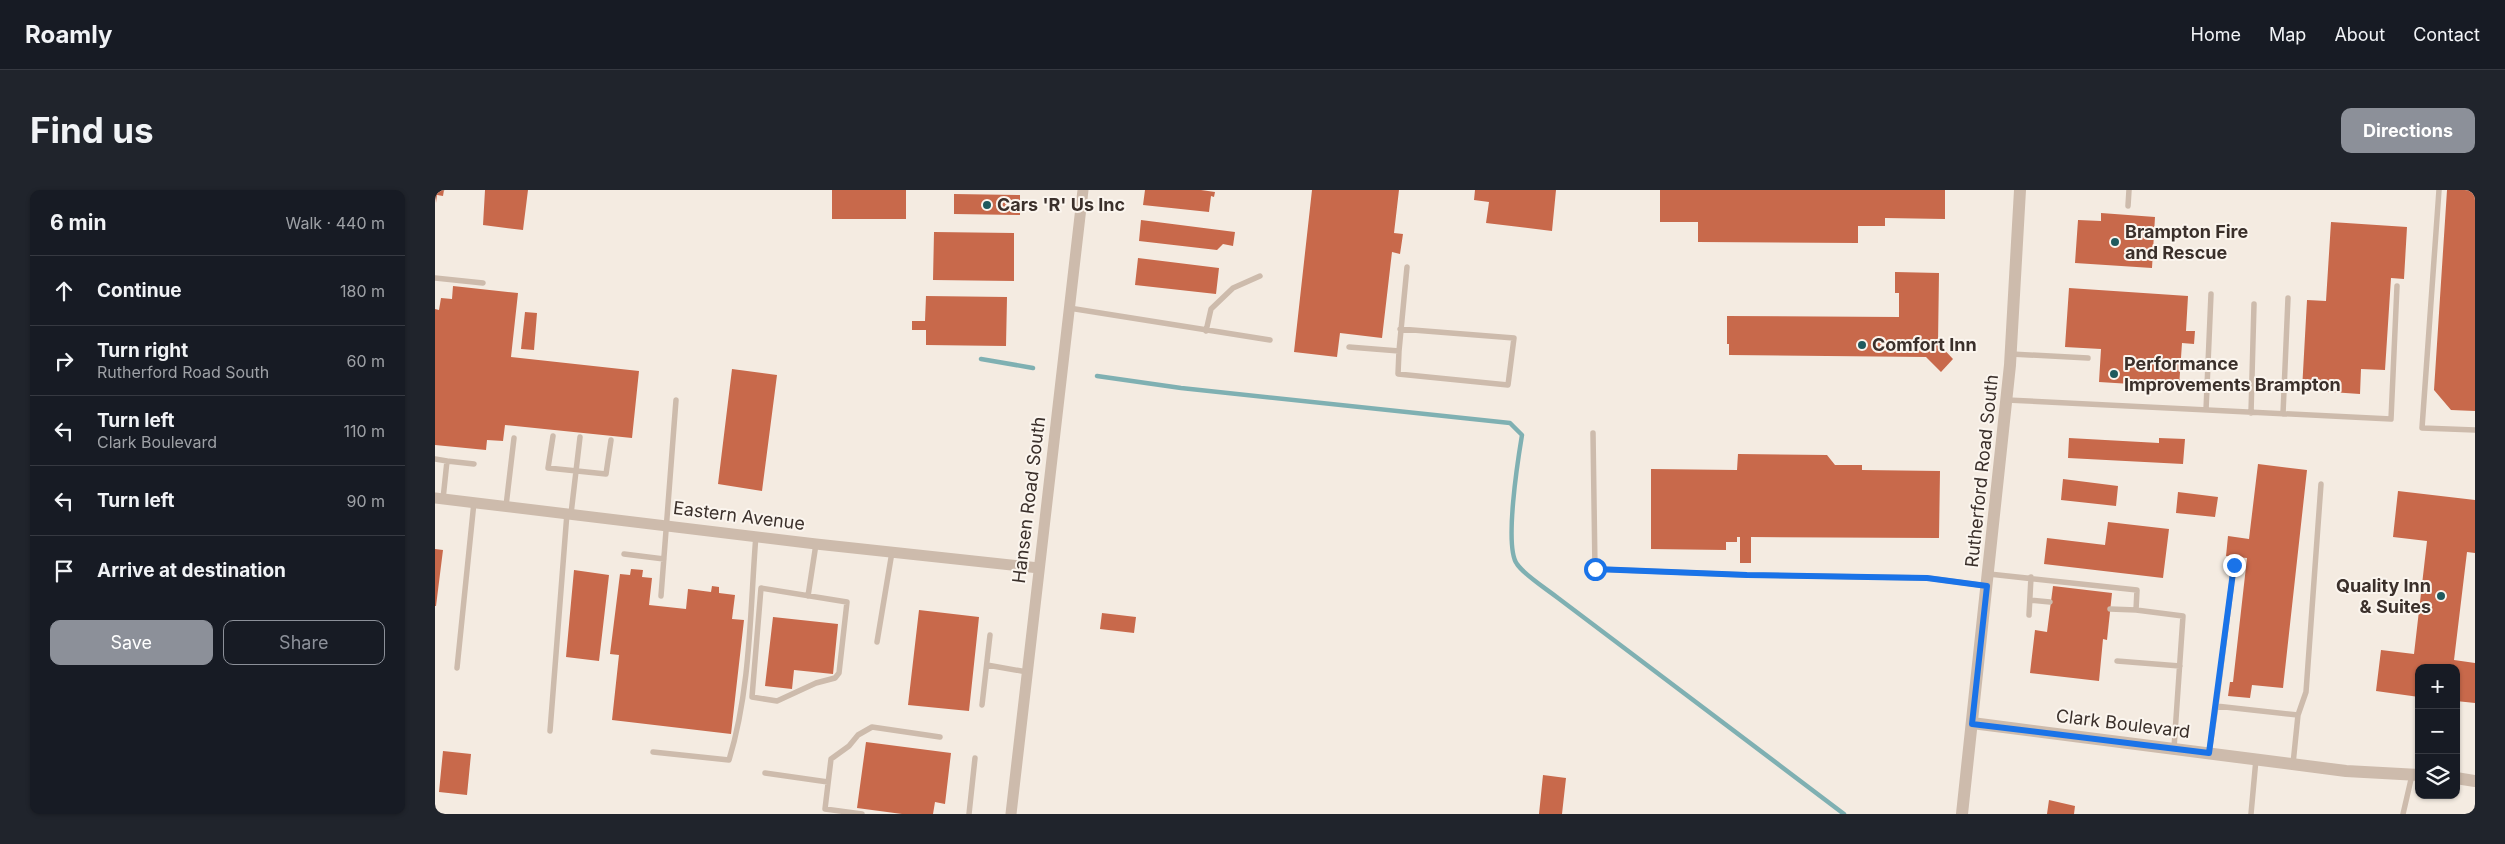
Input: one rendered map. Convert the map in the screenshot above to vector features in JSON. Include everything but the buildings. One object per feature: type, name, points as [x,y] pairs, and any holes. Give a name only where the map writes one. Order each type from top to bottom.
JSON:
[{"type":"street","name":"Hansen Road South","points":[[1011,814],[1083,190]]},
{"type":"street","name":"Rutherford Road South","points":[[1962,814],[2007,400],[2020,190]]},
{"type":"street","name":"Eastern Avenue","points":[[439,498],[756,535],[816,544],[1039,568]]},
{"type":"street","name":"Clark Boulevard","points":[[1972,724],[2346,771],[2415,775]]},
{"type":"street","points":[[2460,779],[2475,781]]},
{"type":"lane","points":[[2128,206],[2129,190]]},
{"type":"lane","points":[[2439,190],[2422,428],[2475,430]]},
{"type":"lane","points":[[1400,329],[1514,338],[1508,385],[1398,374],[1400,329],[1407,267]]},
{"type":"lane","points":[[1206,331],[1211,309],[1233,288],[1260,276]]},
{"type":"lane","points":[[435,278],[483,283]]},
{"type":"lane","points":[[2007,400],[2391,419],[2397,286]]},
{"type":"lane","points":[[2206,410],[2211,294]]},
{"type":"lane","points":[[2283,414],[2287,298]]},
{"type":"lane","points":[[2251,413],[2254,304]]},
{"type":"lane","points":[[1069,308],[1270,340]]},
{"type":"lane","points":[[1349,346],[1399,352]]},
{"type":"lane","points":[[2011,354],[2088,358]]},
{"type":"lane","points":[[661,596],[676,400]]},
{"type":"lane","points":[[1593,434],[1595,569],[1747,575],[1988,580],[2031,578],[2137,590],[2136,610]]},
{"type":"lane","points":[[553,436],[548,468],[605,474],[611,440]]},
{"type":"lane","points":[[550,731],[569,514],[580,437]]},
{"type":"lane","points":[[506,506],[514,438]]},
{"type":"lane","points":[[435,459],[474,464]]},
{"type":"lane","points":[[439,498],[447,461]]},
{"type":"lane","points":[[2293,764],[2298,715],[2306,692],[2321,484]]},
{"type":"lane","points":[[457,668],[474,502]]},
{"type":"lane","points":[[653,752],[729,760],[737,732],[745,680],[756,535]]},
{"type":"lane","points":[[808,596],[816,544]]},
{"type":"lane","points":[[877,642],[892,552]]},
{"type":"lane","points":[[624,554],[664,559]]},
{"type":"lane","points":[[2209,753],[2234,565]]},
{"type":"lane","points":[[2029,616],[2031,578]]},
{"type":"lane","points":[[761,588],[808,596],[847,602],[839,673],[835,678],[777,701],[752,697],[761,588]]},
{"type":"lane","points":[[2030,600],[2051,602]]},
{"type":"lane","points":[[2111,608],[2183,616],[2174,748]]},
{"type":"lane","points":[[982,705],[990,635]]},
{"type":"lane","points":[[2117,661],[2179,666]]},
{"type":"lane","points":[[987,665],[1027,672]]},
{"type":"lane","points":[[2216,706],[2298,715]]},
{"type":"lane","points":[[862,814],[825,809],[831,759],[849,746],[858,735],[872,727],[940,736]]},
{"type":"lane","points":[[969,814],[975,758]]},
{"type":"lane","points":[[2251,814],[2257,759]]},
{"type":"lane","points":[[765,773],[828,782]]},
{"type":"lane","points":[[2403,814],[2415,778]]},
{"type":"waterway","points":[[981,359],[1033,368]]},
{"type":"waterway","points":[[1097,376],[1181,388],[1510,423],[1522,435],[1515,482],[1512,522],[1513,555],[1520,568],[1844,814]]},
{"type":"place","name":"Cars 'R' Us Inc","points":[[987,205]]},
{"type":"place","name":"Brampton Fire and Rescue","points":[[2115,242]]},
{"type":"place","name":"Comfort Inn","points":[[1862,345]]},
{"type":"place","name":"Performance Improvements Brampton","points":[[2114,374]]},
{"type":"place","name":"Quality Inn & Suites","points":[[2441,596]]},
{"type":"route","points":[[1595,569],[1747,575],[1927,578],[1987,586],[1972,724],[2209,753],[2234,565]]}]
